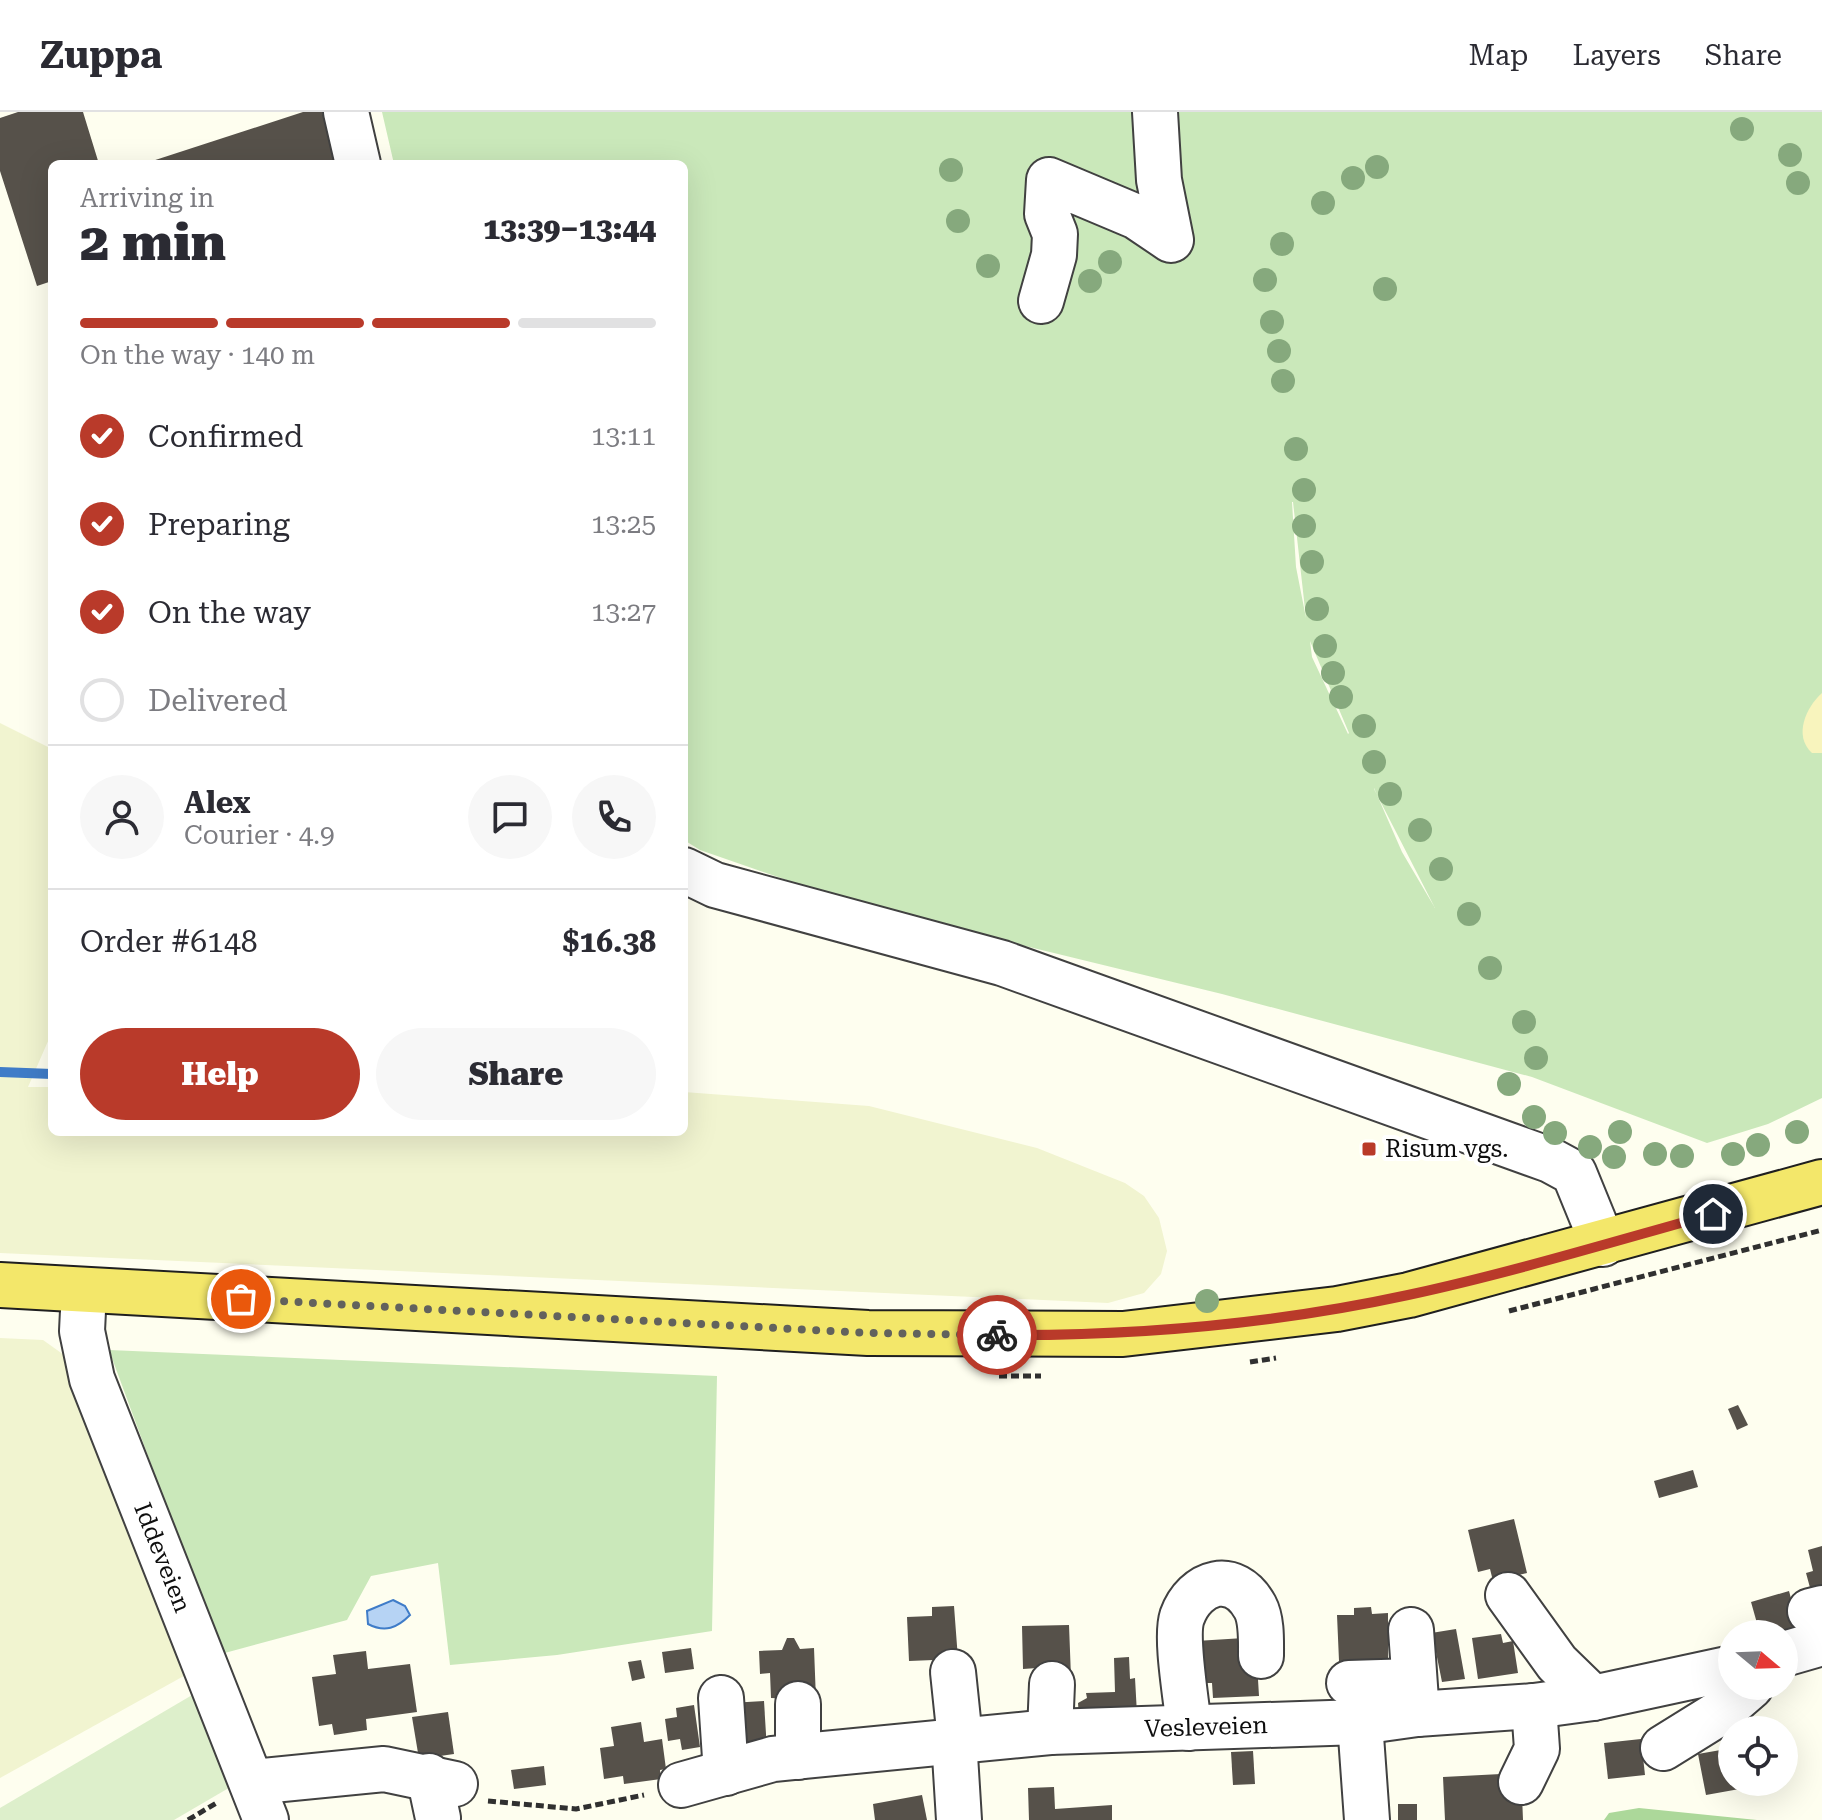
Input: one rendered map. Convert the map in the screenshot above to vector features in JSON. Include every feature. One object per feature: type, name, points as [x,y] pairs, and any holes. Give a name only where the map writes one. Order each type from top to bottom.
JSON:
[{"type":"main road","points":[[0,1285],[868,1333],[1123,1334],[1337,1309],[1409,1295],[1822,1182]]},
{"type":"street","points":[[346,112],[357,160]]},
{"type":"street","points":[[1041,301],[1054,255],[1055,234],[1047,214],[1049,180],[1137,217],[1171,240],[1159,180],[1155,112]]},
{"type":"street","points":[[688,872],[715,885],[1002,963],[1550,1160],[1574,1173],[1603,1244]]},
{"type":"street","name":"Iddeveien","points":[[84,1290],[82,1331],[92,1379],[256,1808]]},
{"type":"street","points":[[1189,1728],[1181,1621],[1198,1591],[1222,1581],[1233,1585],[1247,1598],[1256,1609],[1261,1656]]},
{"type":"street","points":[[1508,1595],[1557,1663],[1593,1698]]},
{"type":"street","points":[[1798,1640],[1818,1621]]},
{"type":"street","points":[[1411,1630],[1416,1698]]},
{"type":"street","name":"Vesleveien","points":[[681,1785],[773,1759],[1050,1732],[1189,1728],[1241,1734],[1354,1703],[1416,1698],[1534,1706],[1593,1698],[1718,1671]]},
{"type":"street","points":[[953,1672],[959,1820]]},
{"type":"street","points":[[1050,1732],[1052,1684]]},
{"type":"street","points":[[721,1698],[726,1773]]},
{"type":"street","points":[[1663,1748],[1735,1700]]},
{"type":"street","points":[[1354,1703],[1367,1820]]},
{"type":"street","points":[[798,1704],[798,1757]]},
{"type":"street","points":[[1521,1782],[1537,1749],[1534,1706]]},
{"type":"street","points":[[256,1808],[361,1771],[384,1769],[433,1780]]},
{"type":"path","points":[[433,1780],[491,1802],[576,1809],[681,1785]]},
{"type":"green space","points":[[382,112],[1822,112],[1822,1098],[1768,1124],[1707,1143],[1532,1077],[1222,994],[955,929],[804,886],[700,850],[688,842],[688,160],[393,160]],"holes":[[[1293,502],[1306,618],[1296,567]],[[1310,641],[1349,733],[1348,734],[1312,657]],[[1377,795],[1435,908],[1402,852]]]},
{"type":"green space","points":[[0,723],[48,747],[48,1041],[28,1087],[48,1087],[48,1136],[688,1136],[688,1092],[869,1106],[1037,1148],[1125,1183],[1144,1196],[1159,1218],[1167,1251],[1161,1274],[1144,1293],[1108,1303],[0,1253]]},
{"type":"green space","points":[[0,1338],[43,1340],[71,1360],[191,1672],[0,1778]]},
{"type":"green space","points":[[109,1350],[717,1376],[712,1631],[557,1655],[450,1665],[438,1563],[371,1576],[347,1620],[221,1654]]},
{"type":"green space","points":[[199,1691],[239,1782],[174,1820],[0,1820],[0,1808]]},
{"type":"green space","points":[[1639,1808],[1757,1820],[1604,1820],[1609,1813]]},
{"type":"sand","points":[[1822,693],[1822,753],[1812,753],[1803,738],[1804,722],[1811,706]]},
{"type":"water","points":[[393,1600],[405,1606],[410,1615],[390,1628],[368,1624],[367,1611]]},
{"type":"building","points":[[18,112],[83,112],[98,160],[48,160],[48,282],[37,286],[0,171],[0,118]]},
{"type":"building","points":[[303,112],[322,112],[337,160],[155,160]]},
{"type":"building","points":[[1738,1405],[1748,1425],[1737,1430],[1728,1409]]},
{"type":"building","points":[[1693,1470],[1698,1487],[1659,1498],[1654,1481]]},
{"type":"building","points":[[1514,1519],[1527,1573],[1493,1581],[1490,1569],[1478,1572],[1468,1530]]},
{"type":"building","points":[[1822,1546],[1822,1598],[1812,1595],[1806,1573],[1813,1571],[1808,1550]]},
{"type":"building","points":[[1789,1591],[1797,1620],[1756,1620],[1751,1602]]},
{"type":"building","points":[[954,1606],[958,1659],[909,1661],[907,1617],[932,1616],[932,1607]]},
{"type":"building","points":[[1371,1607],[1372,1614],[1388,1613],[1388,1668],[1370,1669],[1370,1660],[1339,1661],[1337,1615],[1354,1615],[1354,1608]]},
{"type":"building","points":[[1069,1625],[1071,1677],[1037,1678],[1037,1668],[1023,1669],[1022,1626]]},
{"type":"building","points":[[1456,1629],[1465,1679],[1442,1682],[1436,1652],[1428,1653],[1425,1634]]},
{"type":"building","points":[[1501,1634],[1503,1643],[1513,1641],[1518,1673],[1478,1679],[1472,1638]]},
{"type":"building","points":[[787,1638],[794,1638],[800,1649],[814,1648],[816,1700],[771,1698],[770,1673],[760,1674],[759,1651],[782,1650]]},
{"type":"building","points":[[1244,1638],[1257,1663],[1259,1696],[1213,1698],[1212,1683],[1199,1683],[1196,1641]]},
{"type":"building","points":[[691,1648],[694,1669],[665,1673],[662,1652]]},
{"type":"building","points":[[366,1651],[368,1669],[410,1664],[417,1712],[366,1719],[367,1730],[334,1735],[332,1724],[319,1726],[312,1677],[336,1674],[333,1655]]},
{"type":"building","points":[[1129,1657],[1130,1679],[1135,1678],[1137,1714],[1079,1717],[1078,1703],[1087,1698],[1086,1693],[1115,1692],[1114,1658]]},
{"type":"building","points":[[641,1660],[645,1678],[632,1681],[628,1662]]},
{"type":"building","points":[[764,1701],[767,1751],[733,1753],[730,1703]]},
{"type":"building","points":[[694,1705],[700,1747],[682,1750],[680,1739],[668,1741],[665,1719],[677,1717],[676,1708]]},
{"type":"building","points":[[448,1712],[454,1754],[419,1759],[412,1717]]},
{"type":"building","points":[[641,1722],[644,1742],[662,1739],[666,1769],[660,1770],[661,1779],[624,1784],[623,1776],[604,1779],[600,1748],[614,1746],[611,1727]]},
{"type":"building","points":[[1641,1739],[1645,1775],[1608,1779],[1604,1743]]},
{"type":"building","points":[[1718,1750],[1718,1793],[1706,1795],[1698,1754]]},
{"type":"building","points":[[1253,1751],[1255,1784],[1233,1785],[1231,1752]]},
{"type":"building","points":[[544,1766],[546,1785],[514,1789],[511,1770]]},
{"type":"building","points":[[1501,1774],[1502,1796],[1522,1795],[1523,1820],[1445,1820],[1443,1777]]},
{"type":"building","points":[[1054,1787],[1055,1809],[1112,1805],[1112,1820],[1029,1820],[1028,1788]]},
{"type":"building","points":[[922,1795],[927,1820],[875,1820],[873,1804]]},
{"type":"building","points":[[1398,1804],[1417,1804],[1417,1820],[1398,1820]]},
{"type":"waterway","points":[[0,1072],[48,1074]]},
{"type":"way so far","points":[[241,1299],[868,1333],[997,1335]]},
{"type":"place","name":"Risum vgs.","points":[[1369,1149]]},
{"type":"route","points":[[997,1335],[1123,1334],[1337,1309],[1489,1275],[1713,1214]]}]
